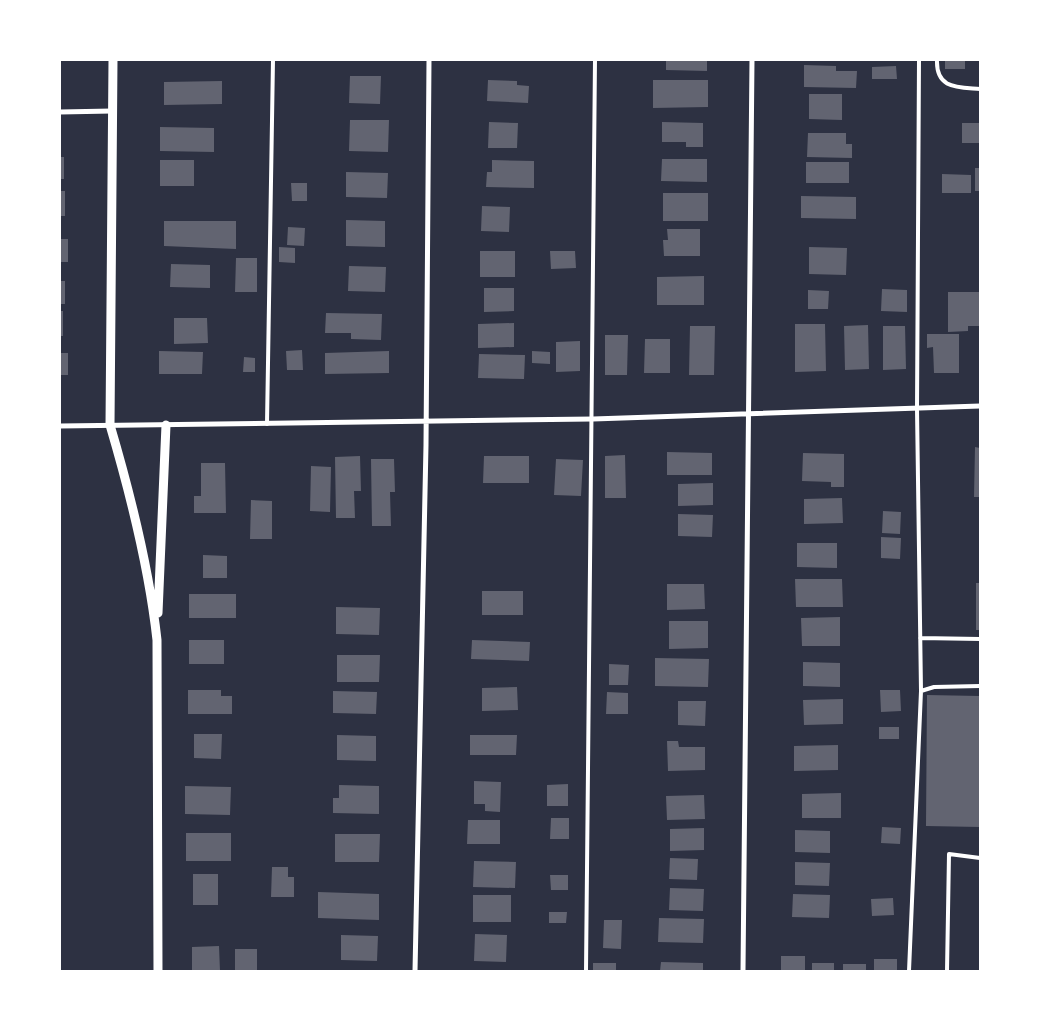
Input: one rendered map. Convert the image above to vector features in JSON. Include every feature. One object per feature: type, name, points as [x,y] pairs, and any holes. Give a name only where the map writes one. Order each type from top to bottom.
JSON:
[{"type":"street","points":[[113,60],[110,425],[127,483],[152,594],[157,640]]},
{"type":"street","points":[[415,971],[426,422],[429,60]]},
{"type":"street","points":[[743,971],[750,415],[752,60]]},
{"type":"street","points":[[60,112],[112,111]]},
{"type":"street","points":[[60,426],[593,419],[980,406]]},
{"type":"street","points":[[158,971],[157,640],[166,425]]},
{"type":"lane","points":[[267,424],[273,60]]},
{"type":"lane","points":[[586,971],[596,60]]},
{"type":"lane","points":[[909,971],[920,691],[917,409],[918,60]]},
{"type":"lane","points":[[937,60],[936,71],[943,82],[950,85],[980,89]]},
{"type":"lane","points":[[920,638],[980,639]]},
{"type":"lane","points":[[920,691],[934,687],[980,686]]},
{"type":"lane","points":[[946,971],[949,854],[980,858]]},
{"type":"building","points":[[666,60],[707,60],[707,71],[666,70]]},
{"type":"building","points":[[945,60],[965,60],[965,69],[945,69]]},
{"type":"building","points":[[804,65],[836,66],[836,71],[857,71],[856,88],[804,87]]},
{"type":"building","points":[[896,66],[897,79],[872,79],[872,67]]},
{"type":"building","points":[[350,76],[381,76],[380,104],[349,103]]},
{"type":"building","points":[[488,80],[517,81],[517,85],[529,86],[528,103],[487,101]]},
{"type":"building","points":[[653,80],[708,80],[708,107],[653,108]]},
{"type":"building","points":[[222,81],[222,104],[164,105],[164,82]]},
{"type":"building","points":[[809,94],[842,94],[842,120],[809,119]]},
{"type":"building","points":[[350,120],[389,120],[388,152],[349,151]]},
{"type":"building","points":[[489,122],[518,123],[517,148],[488,148]]},
{"type":"building","points":[[662,122],[703,123],[703,147],[686,147],[686,142],[662,142]]},
{"type":"building","points":[[962,123],[980,123],[980,143],[962,143]]},
{"type":"building","points":[[160,127],[214,128],[214,152],[160,151]]},
{"type":"building","points":[[808,133],[846,133],[846,144],[852,144],[852,158],[807,157]]},
{"type":"building","points":[[60,157],[64,157],[64,179],[60,179]]},
{"type":"building","points":[[662,159],[707,159],[707,182],[661,181]]},
{"type":"building","points":[[160,160],[194,160],[194,186],[160,186]]},
{"type":"building","points":[[492,160],[534,161],[534,188],[486,187],[487,172],[492,172]]},
{"type":"building","points":[[806,162],[849,162],[849,183],[806,183]]},
{"type":"building","points":[[975,168],[980,168],[980,191],[975,191]]},
{"type":"building","points":[[346,172],[388,173],[387,198],[346,197]]},
{"type":"building","points":[[942,174],[971,175],[971,193],[942,193]]},
{"type":"building","points":[[291,183],[307,183],[307,201],[292,201]]},
{"type":"building","points":[[60,191],[65,191],[65,216],[60,216]]},
{"type":"building","points":[[663,193],[708,193],[708,221],[663,221]]},
{"type":"building","points":[[801,196],[856,197],[856,219],[801,218]]},
{"type":"building","points":[[482,206],[510,207],[509,232],[481,231]]},
{"type":"building","points":[[346,220],[385,221],[385,247],[346,246]]},
{"type":"building","points":[[164,221],[236,221],[236,249],[164,246]]},
{"type":"building","points":[[288,227],[305,228],[304,246],[287,245]]},
{"type":"building","points":[[667,229],[700,229],[700,256],[664,256],[663,240],[668,240]]},
{"type":"building","points":[[60,239],[68,239],[68,262],[60,262]]},
{"type":"building","points":[[279,247],[295,248],[295,263],[279,262]]},
{"type":"building","points":[[809,247],[847,248],[846,275],[809,274]]},
{"type":"building","points":[[480,251],[515,251],[515,277],[480,277]]},
{"type":"building","points":[[550,251],[575,251],[576,268],[551,269]]},
{"type":"building","points":[[236,258],[257,258],[257,292],[235,292]]},
{"type":"building","points":[[171,264],[210,265],[210,288],[170,287]]},
{"type":"building","points":[[349,266],[386,267],[385,292],[348,291]]},
{"type":"building","points":[[704,276],[704,305],[657,305],[657,277]]},
{"type":"building","points":[[60,281],[65,281],[65,304],[60,304]]},
{"type":"building","points":[[484,288],[514,288],[514,311],[484,312]]},
{"type":"building","points":[[882,289],[907,290],[907,312],[881,311]]},
{"type":"building","points":[[808,290],[829,291],[828,309],[808,309]]},
{"type":"building","points":[[948,292],[980,292],[980,326],[968,326],[968,331],[948,332]]},
{"type":"building","points":[[60,311],[63,311],[63,336],[60,336]]},
{"type":"building","points":[[326,313],[382,314],[381,340],[351,339],[351,333],[325,333]]},
{"type":"building","points":[[174,318],[207,318],[208,343],[174,344]]},
{"type":"building","points":[[514,323],[514,347],[478,348],[478,324]]},
{"type":"building","points":[[795,324],[825,324],[826,371],[795,372]]},
{"type":"building","points":[[868,325],[869,369],[845,370],[844,326]]},
{"type":"building","points":[[690,326],[715,326],[714,375],[689,375]]},
{"type":"building","points":[[883,326],[905,326],[906,369],[883,370]]},
{"type":"building","points":[[927,334],[959,334],[959,373],[934,373],[933,347],[927,348]]},
{"type":"building","points":[[605,335],[628,335],[627,375],[605,375]]},
{"type":"building","points":[[645,339],[670,339],[670,373],[644,373]]},
{"type":"building","points":[[580,341],[580,371],[556,372],[556,342]]},
{"type":"building","points":[[302,350],[303,370],[287,370],[286,351]]},
{"type":"building","points":[[159,351],[203,352],[202,374],[159,374]]},
{"type":"building","points":[[389,351],[389,373],[325,374],[325,353]]},
{"type":"building","points":[[532,351],[550,352],[550,364],[532,363]]},
{"type":"building","points":[[60,353],[68,353],[68,375],[60,375]]},
{"type":"building","points":[[479,354],[525,355],[524,379],[478,378]]},
{"type":"building","points":[[244,357],[255,358],[255,372],[243,372]]},
{"type":"building","points":[[975,447],[980,448],[980,497],[974,497]]},
{"type":"building","points":[[667,452],[712,453],[712,475],[667,475]]},
{"type":"building","points":[[803,453],[844,454],[844,487],[831,487],[831,482],[802,481]]},
{"type":"building","points":[[625,455],[626,498],[605,498],[605,456]]},
{"type":"building","points":[[360,456],[361,491],[354,491],[355,518],[336,518],[335,457]]},
{"type":"building","points":[[484,456],[529,456],[529,483],[483,483]]},
{"type":"building","points":[[371,459],[394,459],[395,492],[390,492],[391,526],[372,526]]},
{"type":"building","points":[[556,459],[583,460],[581,496],[554,495]]},
{"type":"building","points":[[201,463],[225,463],[226,513],[194,513],[194,496],[201,496]]},
{"type":"building","points":[[311,466],[331,467],[330,512],[310,511]]},
{"type":"building","points":[[713,483],[713,505],[678,506],[678,484]]},
{"type":"building","points":[[842,498],[843,523],[804,524],[804,499]]},
{"type":"building","points":[[251,500],[272,501],[272,539],[250,539]]},
{"type":"building","points":[[883,511],[901,512],[900,534],[882,533]]},
{"type":"building","points":[[678,514],[713,515],[712,537],[678,536]]},
{"type":"building","points":[[881,537],[901,538],[900,559],[881,558]]},
{"type":"building","points":[[797,543],[837,543],[837,568],[797,567]]},
{"type":"building","points":[[203,555],[227,556],[227,578],[203,578]]},
{"type":"building","points":[[795,579],[842,579],[843,607],[796,607]]},
{"type":"building","points":[[976,583],[980,583],[980,630],[976,630]]},
{"type":"building","points":[[667,584],[704,584],[705,609],[667,610]]},
{"type":"building","points":[[482,591],[523,591],[523,615],[482,615]]},
{"type":"building","points":[[189,594],[236,594],[236,618],[189,618]]},
{"type":"building","points":[[336,607],[380,608],[379,635],[336,634]]},
{"type":"building","points":[[840,617],[840,646],[802,646],[801,618]]},
{"type":"building","points":[[669,621],[708,621],[708,648],[669,649]]},
{"type":"building","points":[[189,640],[224,640],[224,664],[189,664]]},
{"type":"building","points":[[472,640],[530,642],[529,661],[471,659]]},
{"type":"building","points":[[337,655],[380,655],[379,682],[337,682]]},
{"type":"building","points":[[655,658],[709,659],[708,687],[655,686]]},
{"type":"building","points":[[803,662],[840,663],[840,687],[803,686]]},
{"type":"building","points":[[609,664],[629,665],[628,685],[609,685]]},
{"type":"building","points":[[517,687],[518,710],[482,711],[482,688]]},
{"type":"building","points":[[188,690],[221,690],[221,696],[232,696],[232,714],[188,714]]},
{"type":"building","points":[[880,690],[900,690],[901,711],[881,712]]},
{"type":"building","points":[[333,691],[377,692],[376,714],[333,713]]},
{"type":"building","points":[[607,692],[628,693],[628,714],[606,714]]},
{"type":"building","points":[[927,695],[980,696],[980,827],[926,826]]},
{"type":"building","points":[[843,699],[843,724],[804,725],[803,700]]},
{"type":"building","points":[[678,701],[706,701],[705,726],[678,725]]},
{"type":"building","points":[[879,727],[899,727],[899,739],[879,739]]},
{"type":"building","points":[[194,734],[222,734],[221,759],[194,758]]},
{"type":"building","points":[[337,735],[376,736],[376,761],[337,760]]},
{"type":"building","points":[[470,735],[517,735],[516,755],[470,755]]},
{"type":"building","points":[[667,741],[678,741],[679,747],[705,747],[705,770],[668,771]]},
{"type":"building","points":[[838,745],[838,770],[794,771],[794,746]]},
{"type":"building","points":[[474,781],[501,782],[500,812],[485,811],[485,804],[474,804]]},
{"type":"building","points":[[568,784],[568,806],[547,806],[547,785]]},
{"type":"building","points":[[339,785],[379,786],[379,814],[333,813],[333,798],[339,798]]},
{"type":"building","points":[[185,786],[231,787],[230,815],[185,814]]},
{"type":"building","points":[[841,793],[841,818],[802,818],[802,794]]},
{"type":"building","points":[[704,795],[705,819],[667,820],[666,796]]},
{"type":"building","points":[[551,818],[569,818],[569,839],[550,839]]},
{"type":"building","points":[[468,820],[500,820],[500,844],[467,844]]},
{"type":"building","points":[[882,827],[901,828],[900,844],[881,843]]},
{"type":"building","points":[[704,828],[704,850],[670,851],[670,829]]},
{"type":"building","points":[[795,830],[830,831],[830,853],[795,852]]},
{"type":"building","points":[[186,833],[231,833],[231,861],[186,861]]},
{"type":"building","points":[[335,834],[380,834],[379,862],[335,862]]},
{"type":"building","points":[[670,858],[698,859],[697,880],[669,879]]},
{"type":"building","points":[[474,861],[516,862],[515,888],[473,887]]},
{"type":"building","points":[[795,862],[830,863],[829,886],[795,885]]},
{"type":"building","points":[[272,867],[288,867],[288,877],[294,877],[294,897],[271,897]]},
{"type":"building","points":[[193,874],[218,874],[218,905],[193,905]]},
{"type":"building","points":[[550,875],[568,875],[568,890],[551,890]]},
{"type":"building","points":[[670,888],[704,889],[703,911],[669,910]]},
{"type":"building","points":[[318,892],[379,894],[379,920],[318,918]]},
{"type":"building","points":[[793,894],[830,895],[829,918],[792,917]]},
{"type":"building","points":[[473,895],[511,895],[511,922],[473,922]]},
{"type":"building","points":[[893,898],[894,915],[872,916],[871,899]]},
{"type":"building","points":[[549,912],[567,912],[566,923],[549,923]]},
{"type":"building","points":[[659,918],[704,919],[703,943],[658,942]]},
{"type":"building","points":[[604,920],[622,920],[621,949],[603,948]]},
{"type":"building","points":[[475,934],[507,935],[506,962],[474,961]]},
{"type":"building","points":[[341,935],[378,936],[377,961],[341,960]]},
{"type":"building","points":[[219,946],[220,971],[192,971],[192,947]]},
{"type":"building","points":[[235,949],[257,949],[257,971],[235,971]]},
{"type":"building","points":[[781,956],[805,956],[805,971],[781,971]]},
{"type":"building","points":[[874,959],[897,959],[897,971],[874,971]]},
{"type":"building","points":[[661,962],[703,963],[703,971],[660,971]]},
{"type":"building","points":[[593,963],[616,963],[616,971],[593,971]]},
{"type":"building","points":[[812,963],[834,963],[834,971],[812,971]]},
{"type":"building","points":[[843,964],[866,964],[866,971],[843,971]]}]
